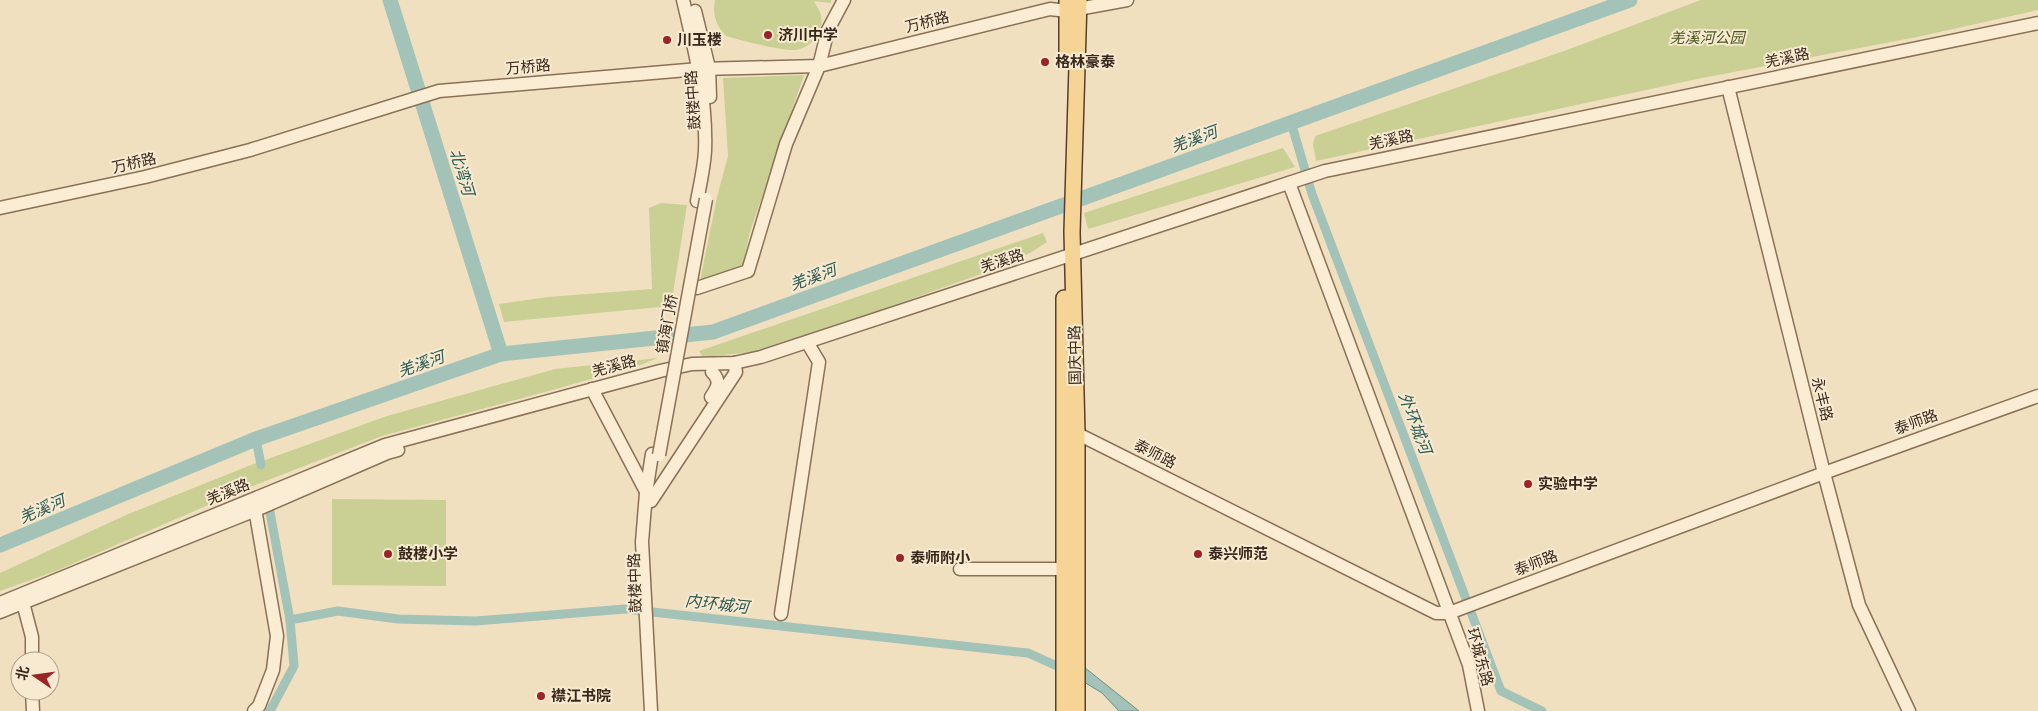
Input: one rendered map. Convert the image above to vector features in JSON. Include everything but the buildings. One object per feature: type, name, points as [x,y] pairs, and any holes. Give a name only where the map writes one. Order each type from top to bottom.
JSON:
[{"type":"main road","name":"国庆中路","points":[[1073,5],[1069,260],[1071,680],[1076,711]]},
{"type":"main road","name":"国庆中路","points":[[1070,430],[1064,569],[1071,656]]},
{"type":"main road","name":"国庆中路","points":[[1064,711],[1071,680]]},
{"type":"street","points":[[683,0],[704,69]]},
{"type":"street","name":"鼓楼中路","points":[[692,0],[704,69],[713,153],[701,200]]},
{"type":"street","points":[[697,288],[748,271],[786,144],[819,66],[828,30],[844,0]]},
{"type":"street","name":"万桥路","points":[[0,208],[145,177],[232,155],[439,91],[704,69],[819,66],[1050,8],[1127,0]]},
{"type":"street","name":"羌溪路","points":[[0,603],[22,598],[255,504],[385,445],[660,377],[694,371],[712,372],[735,367],[761,357],[809,346],[1069,260],[1325,171],[2038,23]]},
{"type":"street","name":"永丰路","points":[[1728,87],[1858,604],[1909,711]]},
{"type":"street","name":"环城东路","points":[[1289,183],[1454,611],[1469,665],[1478,711]]},
{"type":"street","name":"镇海门桥","points":[[648,610],[642,542],[648,497],[701,200]]},
{"type":"street","points":[[781,614],[819,362],[809,346]]},
{"type":"street","name":"羌溪路","points":[[599,392],[660,371],[692,364],[735,367]]},
{"type":"street","points":[[648,497],[735,367]]},
{"type":"street","points":[[599,392],[640,464],[655,460],[665,470],[718,386],[717,377],[712,372]]},
{"type":"street","points":[[599,392],[648,497]]},
{"type":"street","name":"泰师路","points":[[1070,430],[1436,613],[1454,611],[1824,473],[2038,396]]},
{"type":"street","points":[[254,711],[259,706],[273,670],[277,636],[255,504]]},
{"type":"street","points":[[960,569],[1064,569]]},
{"type":"street","points":[[22,598],[32,637],[32,651]]},
{"type":"street","name":"羌溪路","points":[[0,612],[22,598]]},
{"type":"street","points":[[648,610],[651,711]]},
{"type":"street","name":"鼓楼中路","points":[[648,610],[657,711]]},
{"type":"green space","name":"济川中学","points":[[715,0],[831,0],[831,3],[814,1],[821,15],[818,34],[810,44],[792,50],[726,36],[716,20]]},
{"type":"green space","name":"羌溪河公园","points":[[1701,0],[2038,0],[2038,10],[1917,37],[1702,78],[1316,161],[1313,144],[1315,136],[1564,51]]},
{"type":"green space","points":[[804,75],[750,232],[742,268],[700,281],[717,197],[728,156],[723,78]]},
{"type":"green space","points":[[1283,148],[1295,167],[1088,229],[1084,213]]},
{"type":"green space","points":[[661,203],[687,205],[671,306],[504,322],[499,304],[548,297],[652,289],[649,208]]},
{"type":"green space","points":[[1043,233],[1047,242],[1032,252],[992,270],[889,307],[753,352],[703,357],[699,351]]},
{"type":"green space","points":[[658,358],[556,389],[382,436],[250,487],[56,571],[0,591],[0,573],[126,515],[251,465],[387,416],[555,369]]},
{"type":"green space","points":[[332,499],[446,500],[446,586],[332,585]]},
{"type":"water","points":[[1084,667],[1139,711],[1119,711],[1102,693],[1084,682]]},
{"type":"waterway","name":"北湾河","points":[[390,0],[501,354]]},
{"type":"waterway","name":"羌溪河","points":[[0,545],[256,439],[501,354],[713,332],[1630,0]]},
{"type":"waterway","name":"外环城河","points":[[1291,122],[1312,194],[1501,691],[1542,711]]},
{"type":"waterway","points":[[256,439],[261,465]]},
{"type":"waterway","points":[[269,507],[290,620],[294,666],[270,711]]},
{"type":"waterway","name":"内环城河","points":[[290,620],[338,611],[398,619],[476,621],[625,609],[1028,653],[1066,670]]},
{"type":"place","name":"济川中学","points":[[768,35]]},
{"type":"place","name":"川玉楼","points":[[667,40]]},
{"type":"place","name":"格林豪泰","points":[[1045,62]]},
{"type":"place","name":"实验中学","points":[[1528,484]]},
{"type":"place","name":"鼓楼小学","points":[[388,554]]},
{"type":"place","name":"泰兴师范","points":[[1198,554]]},
{"type":"place","name":"泰师附小","points":[[900,558]]},
{"type":"place","name":"襟江书院","points":[[541,696]]}]
